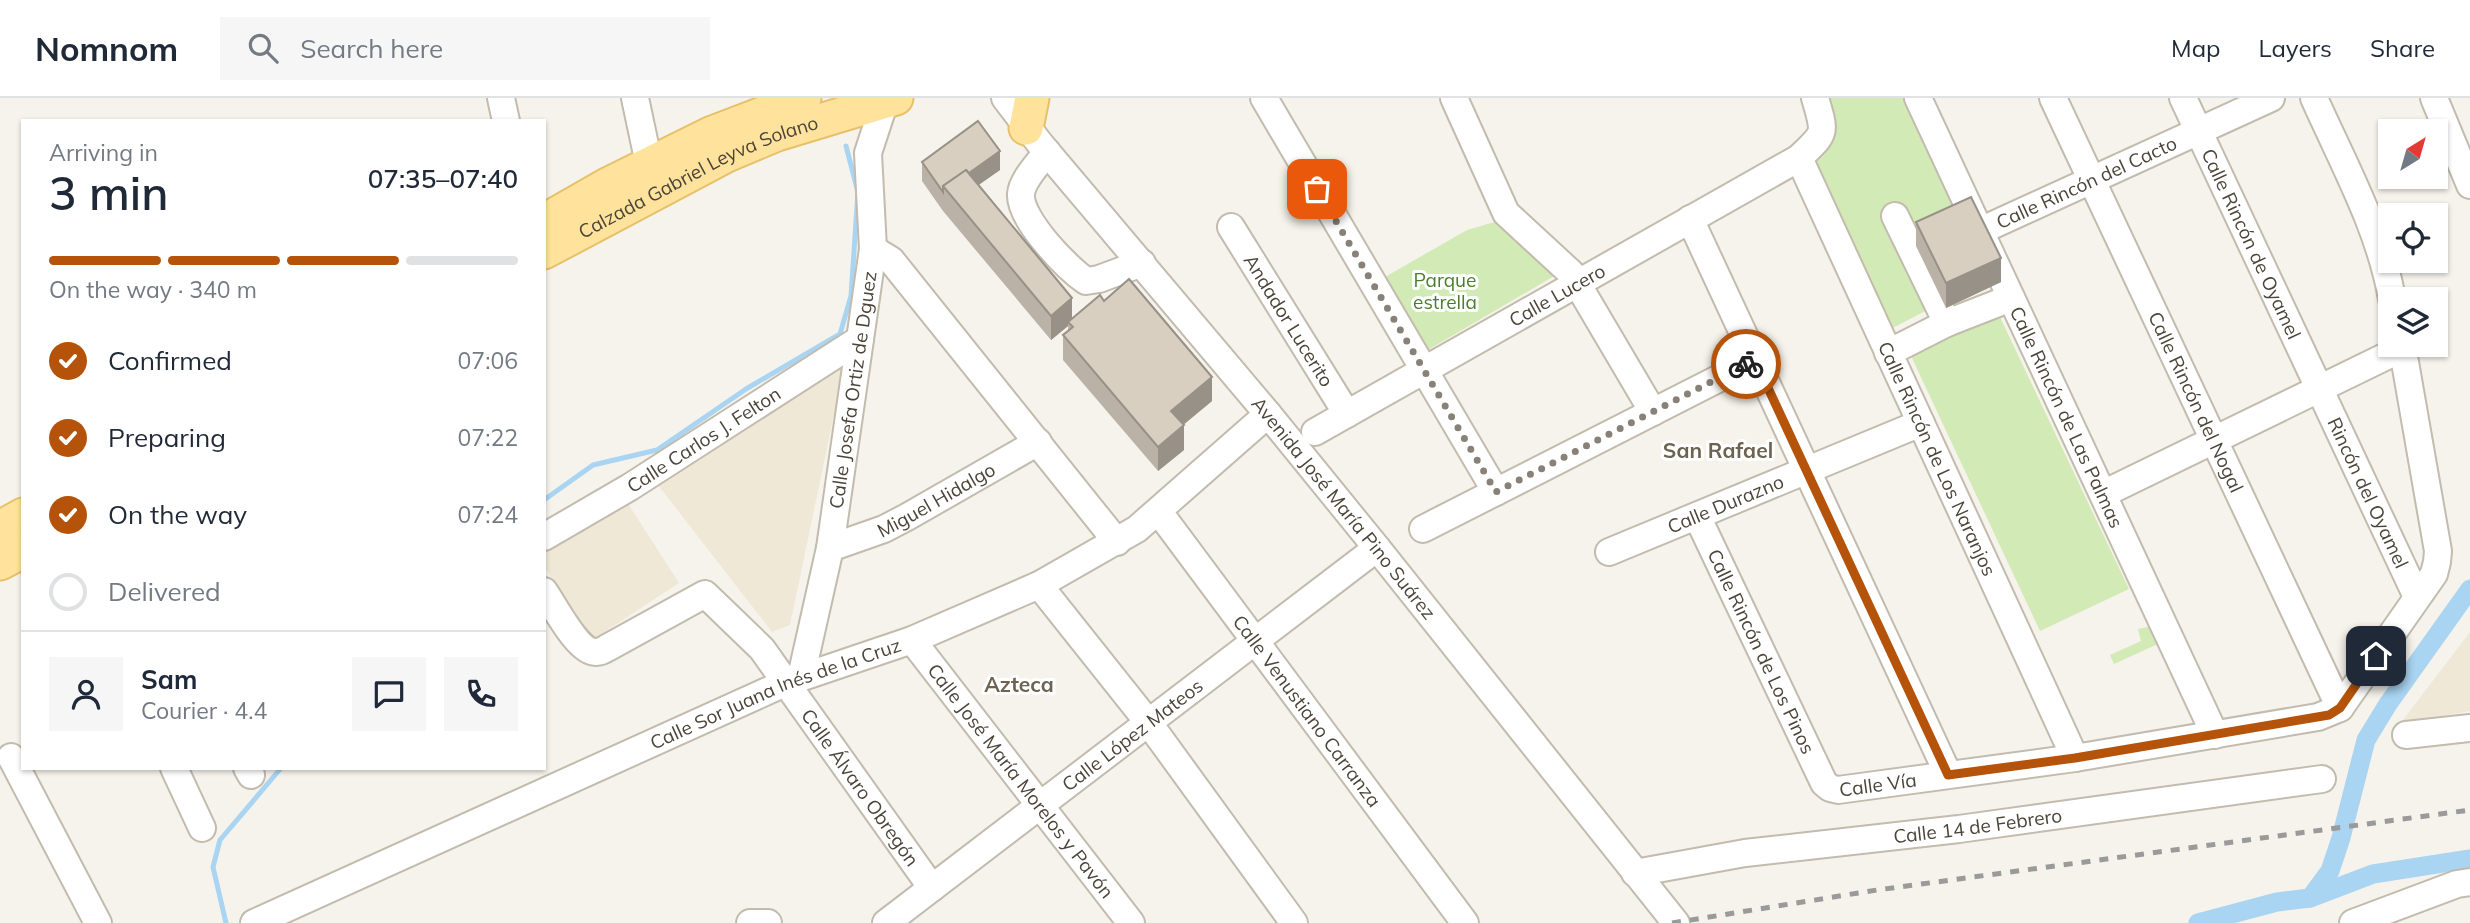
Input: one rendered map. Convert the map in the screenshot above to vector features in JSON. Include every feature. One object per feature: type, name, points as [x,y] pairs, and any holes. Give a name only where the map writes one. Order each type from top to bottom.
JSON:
[{"type":"main road","name":"Calzada Gabriel Leyva Solano","points":[[546,251],[727,155],[777,134],[890,100]]},
{"type":"main road","name":"Calzada Gabriel Leyva Solano","points":[[546,220],[649,164],[786,101]]},
{"type":"main road","points":[[0,528],[21,516]]},
{"type":"main road","points":[[0,563],[21,552]]},
{"type":"street","points":[[501,98],[506,119]]},
{"type":"street","points":[[635,98],[649,164]]},
{"type":"street","name":"Avenida José María Pino Suárez","points":[[1005,98],[1035,126],[1142,263],[1377,548],[1676,923]]},
{"type":"street","points":[[1264,98],[1496,492]]},
{"type":"street","points":[[1454,98],[1506,213],[1571,273],[1653,412]]},
{"type":"street","name":"Calle Lucero","points":[[1315,432],[1799,158],[1823,134],[1824,126],[1815,98]]},
{"type":"street","name":"Calle Rincón de Las Palmas","points":[[1918,98],[2215,735]]},
{"type":"street","name":"Calle Rincón del Nogal","points":[[2053,98],[2340,708]]},
{"type":"street","name":"Calle Rincón de Oyamel","points":[[2183,98],[2319,388]]},
{"type":"street","name":"Calle Rincón del Cacto","points":[[1980,231],[2271,98]]},
{"type":"street","points":[[2314,98],[2369,223],[2383,259],[2389,287]]},
{"type":"street","points":[[2434,98],[2470,185]]},
{"type":"street","name":"Calle Josefa Ortiz de Dguez","points":[[793,680],[830,548],[873,249],[868,153],[890,100]]},
{"type":"street","points":[[1035,126],[1029,177],[1021,194],[1023,206],[1033,226],[1072,271],[1086,281],[1142,263]]},
{"type":"street","name":"Calle Rincón de Los Naranjos","points":[[1799,158],[2075,758]]},
{"type":"street","points":[[1895,216],[1947,323]]},
{"type":"street","points":[[1690,219],[1948,775]]},
{"type":"street","name":"Andador Lucerito","points":[[1231,227],[1347,414]]},
{"type":"street","points":[[873,249],[891,260],[1117,542]]},
{"type":"street","points":[[1888,353],[1947,323],[2011,298]]},
{"type":"street","name":"Calle Carlos J. Felton","points":[[546,536],[630,487],[860,339]]},
{"type":"street","points":[[2103,494],[2380,357]]},
{"type":"street","points":[[2340,708],[2434,574],[2438,551],[2404,357]]},
{"type":"street","points":[[1423,529],[1755,360]]},
{"type":"street","name":"Rincón del Oyamel","points":[[2319,388],[2417,597]]},
{"type":"street","name":"Calle Sor Juana Inés de la Cruz","points":[[258,921],[793,680],[912,640],[1039,585],[1117,542],[1159,512],[1268,414]]},
{"type":"street","name":"Calle Durazno","points":[[1609,552],[1921,423]]},
{"type":"street","name":"Miguel Hidalgo","points":[[830,548],[907,517],[1038,442]]},
{"type":"street","name":"Calle Venustiano Carranza","points":[[1159,512],[1460,916]]},
{"type":"street","name":"Calle Rincón de Los Pinos","points":[[1697,516],[1824,783],[1830,788]]},
{"type":"street","name":"Calle López Mateos","points":[[886,923],[1377,548]]},
{"type":"street","points":[[1039,585],[1148,722],[1294,923]]},
{"type":"street","name":"Calle Álvaro Obregón","points":[[546,594],[579,643],[596,652],[705,594],[793,680],[932,888]]},
{"type":"street","name":"Calle José María Morelos y Pavón","points":[[912,640],[1131,923]]},
{"type":"street","name":"Calle Vía","points":[[1830,788],[1838,790],[2075,758],[2318,718],[2340,708]]},
{"type":"street","points":[[2406,735],[2470,728]]},
{"type":"street","points":[[11,758],[98,923]]},
{"type":"street","points":[[175,770],[202,828]]},
{"type":"street","name":"Calle 14 de Febrero","points":[[1635,873],[1745,853],[1959,829],[2322,779]]},
{"type":"street","points":[[2353,923],[2411,915],[2458,884],[2470,882]]},
{"type":"street","points":[[750,923],[768,923]]},
{"type":"shaded area","points":[[845,362],[790,625],[772,632],[658,485]]},
{"type":"shaded area","points":[[623,496],[679,583],[592,640],[546,569],[546,545]]},
{"type":"shaded area","points":[[2470,632],[2470,711],[2400,724]]},
{"type":"green space","points":[[1822,98],[1913,98],[1968,219],[1931,308],[1885,332],[1802,150]]},
{"type":"green space","name":"Parque estrella","points":[[1505,219],[1561,272],[1421,354],[1378,281],[1467,230]]},
{"type":"green space","points":[[1999,315],[2129,589],[2040,631],[1911,356]]},
{"type":"green space","points":[[2152,626],[2160,643],[2114,664],[2110,655],[2141,641],[2138,629]]},
{"type":"building","points":[[978,121],[1000,151],[969,173],[966,170],[943,186],[943,192],[922,162]]},
{"type":"building","points":[[966,170],[1072,298],[1051,316],[943,186]]},
{"type":"building","points":[[1971,197],[2001,258],[1946,283],[1916,222]]},
{"type":"building","points":[[1129,279],[1212,377],[1171,411],[1184,425],[1158,447],[1063,335],[1073,327],[1068,322],[1100,295],[1104,301]]},
{"type":"waterway","points":[[546,499],[593,465],[657,450],[746,389],[840,334],[851,296],[858,192],[846,146]]},
{"type":"waterway","points":[[2198,923],[2277,902],[2310,898],[2330,871],[2366,740],[2388,704],[2470,589]]},
{"type":"waterway","points":[[226,923],[213,867],[220,840],[279,770]]},
{"type":"waterway","points":[[2310,898],[2373,874],[2470,859]]},
{"type":"railway","points":[[1672,923],[1877,890],[2470,810]]},
{"type":"way so far","points":[[1317,189],[1496,492],[1746,364]]},
{"type":"district","name":"San Rafael","points":[[1718,451]]},
{"type":"district","name":"Azteca","points":[[1019,685]]},
{"type":"route","points":[[1746,364],[1755,360],[1948,775],[2075,758],[2329,715],[2340,708],[2376,656]]}]
